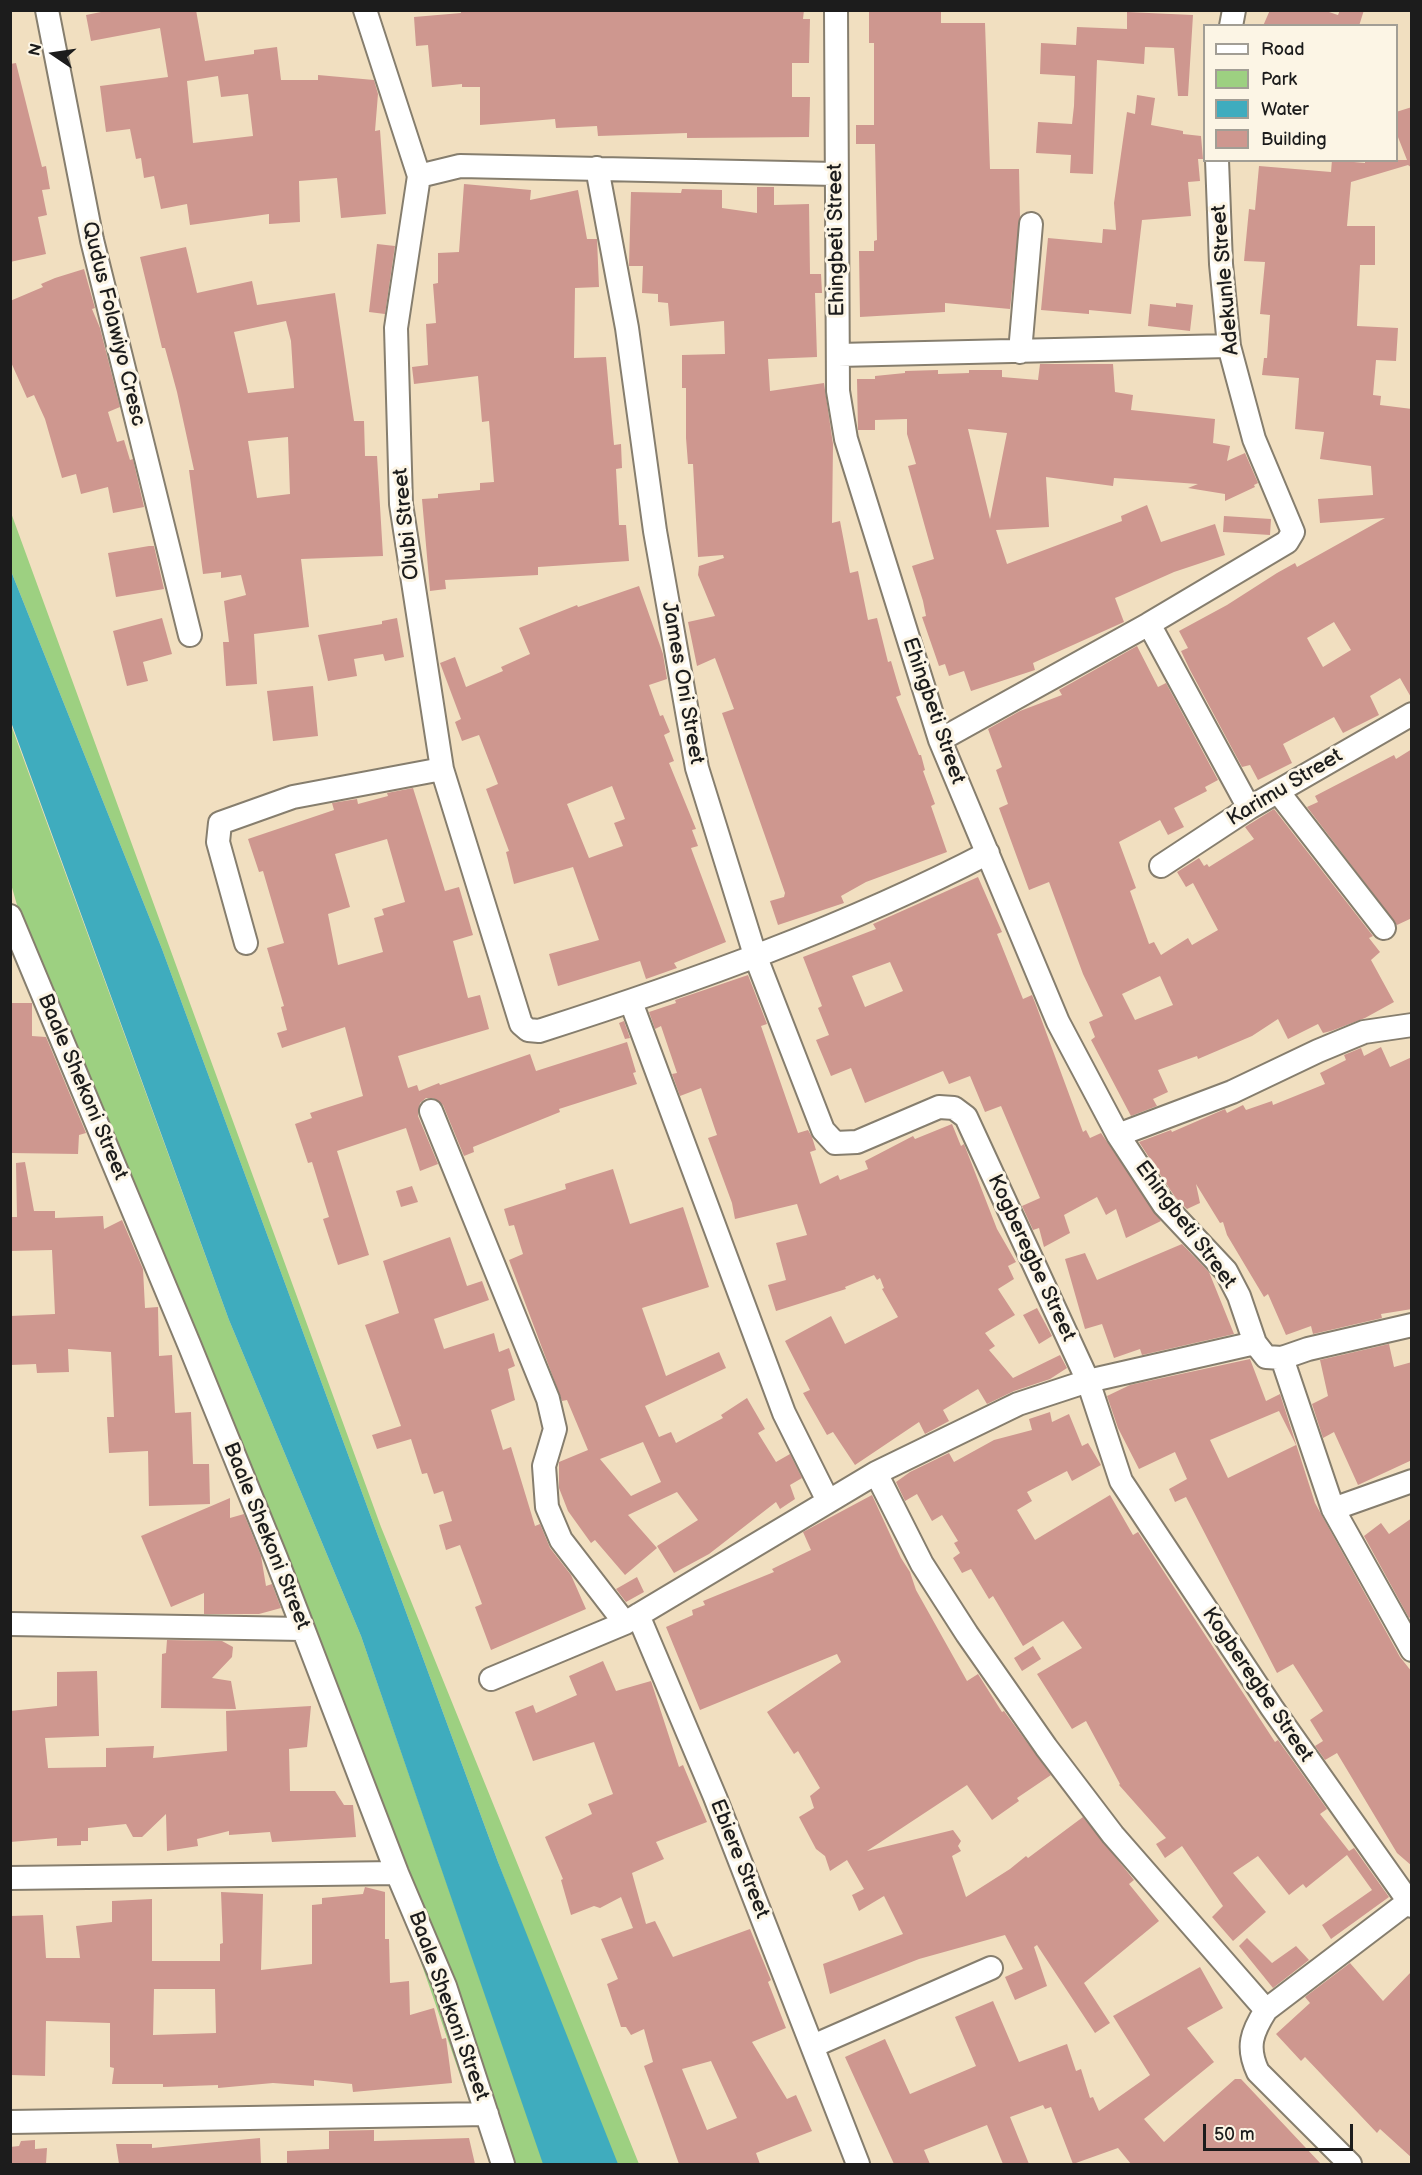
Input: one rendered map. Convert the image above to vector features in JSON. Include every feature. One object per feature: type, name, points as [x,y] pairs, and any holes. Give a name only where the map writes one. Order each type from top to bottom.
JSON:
[{"type":"street","name":"Qudus Folawiyo Cresc","points":[[47,10],[92,240],[190,635]]},
{"type":"street","name":"Olubi Street","points":[[364,10],[419,176],[396,327],[401,504],[442,769],[521,1024],[528,1030],[539,1031],[631,1002]]},
{"type":"street","name":"Ehingbeti Street","points":[[836,10],[838,391],[846,439],[940,740],[1058,1022],[1118,1135],[1164,1205],[1226,1271],[1239,1296],[1255,1343]]},
{"type":"street","name":"Adekunle Street","points":[[1149,624],[1287,542],[1293,532],[1254,439],[1229,346],[1221,264],[1217,162]]},
{"type":"street","points":[[419,176],[460,166],[836,174]]},
{"type":"street","name":"James Oni Street","points":[[597,168],[627,328],[655,531],[697,768],[755,956]]},
{"type":"street","points":[[1020,352],[1031,224]]},
{"type":"street","points":[[838,355],[1229,346]]},
{"type":"street","points":[[940,740],[1149,624],[1249,808]]},
{"type":"street","name":"Karimu Street","points":[[1161,866],[1249,808],[1279,793],[1412,714]]},
{"type":"street","points":[[246,944],[218,842],[220,823],[293,797],[442,769]]},
{"type":"street","points":[[1279,793],[1384,928]]},
{"type":"street","points":[[828,1501],[784,1413],[631,1002],[755,956],[923,887],[988,853]]},
{"type":"street","name":"Baale Shekoni Street","points":[[11,921],[189,1344],[303,1629],[397,1873],[445,1986],[503,2164]]},
{"type":"street","name":"Kogberegbe Street","points":[[755,956],[823,1130],[835,1143],[857,1142],[939,1107],[954,1108],[966,1117],[1088,1381],[1121,1481],[1272,1707],[1410,1904]]},
{"type":"street","points":[[1118,1135],[1232,1092],[1364,1032],[1412,1025]]},
{"type":"street","name":"Ebiere Street","points":[[431,1112],[548,1399],[555,1429],[544,1466],[547,1507],[561,1539],[631,1619],[715,1797],[858,2164]]},
{"type":"street","points":[[491,1680],[631,1619],[876,1473],[1018,1404],[1088,1381],[1255,1343],[1266,1357],[1282,1358],[1308,1349],[1412,1325]]},
{"type":"street","points":[[1282,1358],[1333,1509],[1412,1650]]},
{"type":"street","points":[[876,1473],[922,1564],[967,1634],[1046,1747],[1113,1835],[1266,2010]]},
{"type":"street","points":[[1333,1509],[1412,1481]]},
{"type":"street","points":[[10,1624],[303,1629]]},
{"type":"street","points":[[10,1878],[397,1873]]},
{"type":"street","points":[[1350,2164],[1258,2072],[1252,2060],[1249,2044],[1254,2028],[1266,2010],[1410,1904]]},
{"type":"street","points":[[813,2046],[991,1968]]},
{"type":"street","points":[[10,2122],[488,2114]]},
{"type":"green space","points":[[10,510],[381,1527],[639,2164],[614,2164],[498,1862],[162,949],[11,571]]},
{"type":"green space","points":[[10,722],[229,1320],[361,1636],[544,2164],[491,2164],[308,1637],[21,919],[11,884]]},
{"type":"water","points":[[11,571],[162,949],[498,1862],[618,2164],[543,2164],[361,1636],[229,1320],[11,722]]},
{"type":"building","points":[[111,10],[196,10],[205,61],[254,54],[254,50],[277,47],[281,80],[318,80],[318,75],[374,80],[378,94],[375,131],[380,130],[386,214],[341,218],[337,178],[299,181],[300,222],[269,224],[269,214],[190,225],[187,204],[161,209],[154,176],[144,178],[141,158],[136,159],[130,129],[106,132],[100,86],[168,77],[160,28],[91,41],[86,15]],"holes":[[[218,76],[221,97],[248,94],[253,136],[193,143],[187,81]]]},
{"type":"building","points":[[461,10],[804,10],[803,19],[810,19],[809,63],[792,63],[792,97],[810,97],[809,137],[687,138],[687,133],[598,136],[597,126],[556,128],[555,119],[480,125],[480,87],[462,87],[462,84],[432,87],[428,45],[416,46],[414,17],[461,13]]},
{"type":"building","points":[[869,10],[941,10],[941,23],[985,23],[990,169],[1019,169],[1020,217],[1010,309],[945,303],[945,312],[860,317],[859,251],[874,251],[874,241],[877,240],[875,144],[856,144],[856,125],[874,125],[874,43],[869,43]]},
{"type":"building","points":[[1270,10],[1323,10],[1338,15],[1340,10],[1364,10],[1360,24],[1264,24]]},
{"type":"building","points":[[1127,12],[1193,15],[1188,96],[1178,96],[1174,48],[1145,47],[1144,64],[1097,60],[1093,174],[1070,173],[1071,155],[1036,153],[1038,122],[1072,124],[1074,106],[1075,76],[1040,74],[1041,43],[1076,45],[1077,27],[1127,29]]},
{"type":"building","points":[[16,63],[42,167],[46,166],[50,189],[42,190],[47,215],[38,217],[46,254],[10,262],[10,64]]},
{"type":"building","points":[[1137,95],[1155,98],[1151,125],[1183,131],[1183,134],[1201,136],[1203,159],[1198,159],[1200,181],[1188,182],[1191,216],[1142,220],[1131,314],[1089,310],[1089,314],[1041,310],[1048,238],[1102,243],[1103,229],[1116,230],[1114,203],[1127,112],[1135,114]]},
{"type":"building","points":[[1412,107],[1412,168],[1408,165],[1351,182],[1347,226],[1375,226],[1375,265],[1360,265],[1357,326],[1398,328],[1396,361],[1376,360],[1373,395],[1381,396],[1380,405],[1412,409],[1412,699],[1400,678],[1370,696],[1379,715],[1343,733],[1334,717],[1283,744],[1292,763],[1258,780],[1250,765],[1242,767],[1190,670],[1181,651],[1188,648],[1179,631],[1227,605],[1295,563],[1297,567],[1385,518],[1320,523],[1318,499],[1373,495],[1371,466],[1320,459],[1324,432],[1295,429],[1299,378],[1262,375],[1264,358],[1267,358],[1270,315],[1260,314],[1265,262],[1244,261],[1249,209],[1255,210],[1259,166],[1331,172],[1332,162],[1365,163],[1407,160],[1398,137],[1398,111]],"holes":[[[1334,622],[1351,650],[1323,667],[1307,638]]]},
{"type":"building","points":[[464,184],[531,190],[530,200],[578,190],[587,239],[597,239],[599,287],[575,288],[574,358],[606,357],[614,445],[621,444],[622,468],[616,469],[619,525],[626,525],[629,561],[538,567],[538,575],[445,580],[446,589],[430,591],[422,499],[438,498],[438,494],[480,490],[480,483],[494,482],[489,421],[482,422],[478,376],[414,384],[412,367],[428,365],[426,324],[436,323],[433,284],[438,283],[438,253],[459,252]]},
{"type":"building","points":[[757,187],[774,187],[774,205],[809,204],[810,274],[821,274],[822,293],[815,293],[817,357],[768,359],[770,391],[824,383],[833,444],[832,523],[840,521],[850,573],[858,571],[868,620],[877,618],[888,662],[891,661],[901,695],[896,697],[919,755],[921,755],[925,770],[923,771],[935,804],[931,806],[947,852],[866,882],[841,896],[844,903],[778,925],[770,901],[784,897],[785,893],[722,713],[734,709],[715,658],[697,666],[688,622],[715,616],[698,575],[699,566],[724,558],[723,555],[698,557],[693,464],[688,464],[686,388],[682,388],[682,355],[725,354],[724,321],[670,326],[668,303],[658,302],[658,294],[642,293],[643,266],[629,266],[631,192],[681,193],[682,189],[722,190],[722,208],[757,213]]},
{"type":"building","points":[[377,244],[395,246],[385,314],[369,312]]},
{"type":"building","points":[[186,247],[197,293],[252,281],[257,305],[335,293],[354,421],[364,421],[365,456],[377,456],[383,556],[301,559],[309,627],[254,634],[257,684],[226,686],[223,642],[229,642],[224,601],[246,595],[241,575],[221,578],[221,572],[203,574],[189,470],[194,470],[177,392],[165,348],[162,348],[140,257]],"holes":[[[286,321],[291,341],[294,388],[248,393],[234,332]],[[288,437],[290,494],[257,498],[248,441]]]},
{"type":"building","points":[[84,269],[95,308],[92,309],[100,328],[120,407],[108,412],[117,442],[124,440],[130,460],[133,459],[144,507],[113,513],[108,487],[81,494],[76,474],[62,478],[45,419],[34,395],[27,398],[10,360],[10,301],[43,287],[41,284]]},
{"type":"building","points":[[1176,303],[1193,305],[1190,331],[1148,326],[1150,304],[1176,307]]},
{"type":"building","points":[[1040,364],[1113,364],[1115,392],[1133,395],[1131,410],[1215,419],[1213,443],[1230,446],[1227,461],[1245,453],[1258,483],[1254,485],[1255,487],[1225,501],[1225,494],[1188,488],[1198,484],[1114,478],[1113,486],[1046,477],[1049,527],[996,530],[1007,564],[1122,521],[1121,516],[1147,505],[1161,542],[1215,524],[1225,555],[1174,572],[1115,598],[1124,622],[1033,663],[1035,670],[971,691],[964,671],[949,676],[945,664],[939,666],[922,617],[926,616],[912,566],[934,559],[908,466],[916,464],[907,434],[907,419],[875,420],[875,430],[858,430],[857,379],[875,379],[875,376],[905,373],[905,371],[938,370],[938,374],[969,373],[969,370],[1002,370],[1002,377],[1038,380]],"holes":[[[968,429],[1007,433],[990,519]]]},
{"type":"building","points":[[1224,516],[1271,519],[1270,535],[1223,532]]},
{"type":"building","points":[[154,546],[164,589],[116,597],[108,553]]},
{"type":"building","points":[[639,586],[663,654],[667,679],[649,685],[660,716],[663,715],[670,732],[664,735],[674,761],[669,763],[696,829],[692,830],[698,846],[691,848],[726,942],[674,963],[677,968],[646,979],[640,961],[558,986],[549,954],[599,940],[573,867],[514,884],[506,852],[509,851],[486,789],[498,784],[479,735],[462,741],[455,722],[461,719],[440,663],[455,657],[466,687],[503,671],[501,667],[530,654],[519,628],[577,605],[578,607]],"holes":[[[612,786],[625,819],[614,823],[623,846],[589,858],[567,804]]]},
{"type":"building","points":[[162,618],[172,654],[143,662],[148,681],[127,686],[113,631]]},
{"type":"building","points":[[397,618],[404,657],[385,661],[383,654],[354,659],[357,676],[328,681],[318,635],[382,624],[382,621]]},
{"type":"building","points":[[1137,646],[1158,687],[1166,683],[1218,780],[1205,787],[1207,791],[1174,808],[1184,827],[1168,835],[1160,820],[1119,842],[1136,888],[1130,891],[1149,944],[1154,942],[1161,955],[1188,938],[1192,945],[1218,930],[1193,883],[1186,887],[1177,872],[1199,858],[1204,866],[1207,864],[1209,867],[1254,839],[1245,827],[1274,809],[1373,936],[1369,938],[1380,952],[1371,960],[1394,1002],[1365,1018],[1331,1031],[1323,1033],[1318,1024],[1288,1039],[1278,1019],[1252,1036],[1198,1059],[1197,1056],[1158,1070],[1168,1092],[1153,1099],[1157,1106],[1131,1116],[1091,1040],[1095,1037],[1089,1022],[1103,1016],[1083,974],[1049,882],[1029,890],[999,808],[1008,804],[996,770],[1002,767],[988,729],[1020,711],[1062,695],[1059,690]],"holes":[[[1160,976],[1173,1005],[1135,1020],[1122,994]]]},
{"type":"building","points":[[313,686],[318,736],[273,741],[267,691]]},
{"type":"building","points":[[1412,749],[1412,918],[1397,925],[1307,807],[1318,802],[1315,796],[1394,755],[1396,759]]},
{"type":"building","points":[[413,788],[445,891],[459,887],[473,935],[453,941],[468,998],[480,995],[489,1029],[398,1056],[408,1088],[417,1085],[419,1091],[530,1054],[536,1071],[627,1042],[636,1072],[633,1073],[637,1084],[559,1109],[560,1112],[473,1147],[474,1152],[464,1156],[443,1105],[433,1098],[426,1098],[420,1103],[418,1116],[438,1164],[420,1171],[406,1128],[337,1151],[369,1255],[338,1265],[323,1219],[329,1217],[312,1162],[308,1163],[295,1124],[312,1118],[310,1113],[363,1096],[345,1027],[282,1048],[277,1033],[287,1030],[281,1007],[284,1006],[267,948],[284,943],[263,871],[259,872],[248,839],[334,810],[332,803],[357,799],[358,804],[388,796],[387,793]],"holes":[[[387,839],[405,902],[382,909],[384,915],[374,918],[383,952],[338,965],[328,914],[350,907],[335,854]]]},
{"type":"building","points":[[978,877],[1002,932],[997,934],[1023,999],[1032,995],[1083,1132],[1086,1130],[1090,1138],[1101,1133],[1161,1221],[1126,1238],[1116,1209],[1106,1215],[1097,1197],[1064,1215],[1070,1233],[1044,1247],[1039,1228],[1033,1230],[1022,1206],[1040,1198],[1001,1106],[985,1112],[970,1076],[949,1084],[943,1071],[865,1103],[851,1068],[831,1076],[816,1040],[829,1035],[818,1008],[822,1006],[803,957],[876,929],[873,924]],"holes":[[[890,962],[903,991],[865,1007],[852,976]]]},
{"type":"building","points":[[748,975],[767,1024],[761,1026],[798,1133],[808,1130],[812,1137],[816,1150],[810,1152],[820,1184],[838,1175],[840,1180],[868,1169],[865,1161],[913,1136],[915,1139],[952,1124],[961,1146],[964,1144],[997,1229],[1016,1262],[1008,1266],[1014,1279],[998,1289],[1015,1315],[985,1333],[995,1346],[989,1350],[1013,1378],[1060,1355],[1067,1368],[1050,1379],[1014,1391],[987,1404],[978,1389],[943,1410],[949,1421],[925,1434],[919,1422],[855,1465],[833,1432],[827,1435],[803,1393],[810,1390],[785,1341],[831,1316],[845,1344],[898,1317],[882,1289],[884,1288],[880,1278],[877,1280],[874,1275],[845,1287],[846,1289],[776,1311],[768,1285],[786,1280],[776,1243],[807,1235],[797,1204],[735,1219],[732,1203],[708,1138],[717,1135],[701,1088],[680,1096],[672,1074],[677,1073],[661,1026],[655,1029],[649,1012],[676,1003],[675,1000]]},
{"type":"building","points":[[10,1003],[32,1003],[32,1036],[46,1037],[86,1133],[79,1135],[78,1154],[10,1153]]},
{"type":"building","points":[[624,1021],[630,1038],[625,1039],[619,1023]]},
{"type":"building","points":[[1381,1047],[1390,1067],[1412,1057],[1412,1309],[1381,1314],[1382,1318],[1313,1334],[1311,1326],[1286,1335],[1268,1294],[1264,1297],[1227,1235],[1223,1222],[1220,1223],[1196,1184],[1200,1203],[1187,1209],[1175,1197],[1139,1142],[1171,1130],[1172,1132],[1225,1109],[1227,1113],[1243,1105],[1246,1110],[1272,1101],[1273,1105],[1325,1084],[1320,1073],[1346,1060],[1344,1055],[1361,1048],[1364,1056]]},
{"type":"building","points":[[25,1162],[34,1211],[55,1211],[55,1218],[103,1216],[104,1229],[122,1220],[143,1269],[145,1308],[158,1307],[159,1356],[172,1355],[175,1413],[191,1412],[193,1464],[209,1464],[210,1504],[149,1506],[148,1451],[109,1453],[107,1417],[114,1417],[111,1352],[68,1349],[69,1372],[37,1373],[36,1364],[10,1365],[10,1316],[55,1314],[52,1250],[10,1251],[10,1217],[17,1217],[16,1163]]},
{"type":"building","points":[[613,1169],[630,1224],[683,1207],[709,1287],[642,1308],[666,1376],[719,1352],[726,1368],[645,1406],[659,1437],[671,1432],[676,1443],[723,1418],[721,1415],[747,1398],[765,1429],[758,1433],[776,1462],[790,1454],[802,1478],[790,1485],[795,1499],[780,1509],[776,1502],[709,1554],[674,1573],[657,1546],[698,1520],[677,1492],[628,1515],[657,1548],[625,1575],[595,1540],[591,1543],[568,1511],[559,1488],[559,1462],[588,1450],[567,1400],[562,1401],[509,1260],[523,1254],[514,1225],[509,1226],[504,1209],[566,1189],[565,1184]],"holes":[[[643,1442],[661,1482],[631,1496],[600,1459]]]},
{"type":"building","points":[[412,1186],[418,1202],[401,1207],[396,1191]]},
{"type":"building","points":[[450,1237],[467,1286],[482,1281],[489,1300],[434,1319],[444,1349],[494,1333],[499,1352],[509,1348],[515,1366],[508,1369],[515,1400],[491,1410],[503,1450],[511,1447],[535,1526],[540,1524],[550,1548],[571,1575],[586,1609],[491,1650],[475,1607],[482,1604],[460,1545],[446,1550],[439,1525],[452,1521],[443,1491],[434,1494],[427,1473],[422,1474],[411,1439],[377,1449],[372,1435],[401,1426],[365,1325],[399,1313],[383,1261]]},
{"type":"building","points":[[1182,1244],[1209,1272],[1234,1334],[1142,1355],[1140,1349],[1114,1358],[1102,1324],[1085,1329],[1065,1259],[1085,1253],[1097,1280]]},
{"type":"building","points":[[1037,1308],[1052,1336],[1039,1344],[1023,1315]]},
{"type":"building","points":[[1389,1344],[1394,1367],[1412,1362],[1412,1460],[1358,1485],[1334,1432],[1323,1438],[1312,1404],[1328,1396],[1320,1360]]},
{"type":"building","points":[[1250,1359],[1266,1401],[1280,1394],[1315,1503],[1400,1657],[1412,1672],[1412,1866],[1397,1853],[1337,1753],[1325,1760],[1315,1746],[1323,1741],[1310,1720],[1323,1711],[1293,1664],[1277,1673],[1186,1497],[1175,1502],[1169,1489],[1187,1479],[1175,1452],[1139,1469],[1118,1428],[1107,1396],[1130,1385]],"holes":[[[1279,1411],[1296,1445],[1228,1478],[1210,1440]]]},
{"type":"building","points":[[1050,1412],[1052,1422],[1069,1414],[1082,1446],[1088,1443],[1101,1465],[1072,1481],[1067,1471],[1027,1492],[1032,1501],[1017,1510],[1035,1540],[1110,1495],[1133,1535],[1138,1532],[1275,1742],[1278,1740],[1327,1809],[1320,1814],[1349,1851],[1354,1848],[1389,1897],[1331,1939],[1322,1925],[1372,1890],[1347,1855],[1306,1888],[1303,1884],[1289,1895],[1258,1856],[1233,1873],[1266,1912],[1233,1941],[1212,1917],[1223,1906],[1182,1846],[1165,1858],[1156,1844],[1166,1838],[1119,1785],[1086,1721],[1072,1729],[1037,1674],[1082,1648],[1063,1621],[1023,1646],[993,1596],[989,1599],[971,1569],[962,1573],[953,1558],[960,1553],[954,1543],[958,1541],[942,1515],[932,1521],[917,1494],[905,1501],[896,1482],[910,1472],[949,1453],[954,1462],[994,1440],[1032,1430],[1029,1419]]},
{"type":"building","points":[[872,1495],[901,1558],[910,1572],[916,1590],[967,1681],[978,1674],[1002,1712],[1004,1711],[1051,1775],[1017,1798],[1019,1801],[992,1820],[967,1785],[867,1851],[953,1830],[961,1841],[958,1846],[961,1851],[952,1856],[966,1897],[1026,1856],[1028,1858],[1083,1817],[1134,1880],[1129,1884],[1159,1921],[1084,1983],[1110,2023],[1095,2033],[1037,1945],[1034,1947],[1047,1986],[1015,2000],[1005,1977],[1023,1969],[1005,1935],[919,1959],[830,1994],[823,1964],[903,1934],[884,1896],[859,1911],[852,1895],[864,1889],[847,1860],[830,1871],[825,1856],[816,1849],[799,1817],[814,1808],[810,1796],[820,1788],[798,1751],[794,1754],[767,1712],[841,1662],[837,1654],[700,1710],[666,1627],[693,1615],[692,1610],[705,1605],[703,1601],[774,1572],[772,1569],[811,1550],[803,1532]]},
{"type":"building","points":[[230,1498],[230,1518],[244,1514],[261,1556],[266,1586],[272,1584],[281,1608],[259,1614],[204,1614],[204,1593],[171,1607],[141,1536]]},
{"type":"building","points":[[1412,1518],[1412,1616],[1409,1618],[1364,1536],[1381,1523],[1389,1534]]},
{"type":"building","points":[[637,1577],[644,1592],[626,1602],[616,1589]]},
{"type":"building","points":[[167,1640],[222,1641],[233,1647],[232,1657],[212,1678],[231,1681],[236,1709],[161,1708],[162,1654],[166,1653]]},
{"type":"building","points":[[1033,1646],[1041,1659],[1022,1671],[1014,1658]]},
{"type":"building","points":[[603,1661],[616,1691],[651,1681],[679,1767],[683,1765],[707,1822],[656,1842],[664,1859],[632,1873],[646,1924],[655,1921],[673,1957],[750,1929],[771,1980],[768,1982],[786,2028],[752,2042],[787,2099],[796,2095],[812,2131],[756,2153],[760,2164],[679,2164],[644,2066],[653,2062],[644,2029],[631,2035],[626,2027],[621,2027],[607,1984],[618,1979],[601,1939],[633,1928],[621,1897],[600,1908],[594,1906],[571,1915],[561,1880],[563,1879],[545,1837],[592,1814],[588,1804],[613,1794],[594,1742],[533,1761],[515,1712],[533,1705],[536,1713],[577,1695],[569,1676]],"holes":[[[711,2061],[737,2118],[707,2130],[682,2069]]]},
{"type":"building","points":[[97,1671],[99,1736],[45,1738],[48,1768],[106,1767],[106,1748],[154,1746],[153,1758],[227,1751],[226,1711],[311,1706],[307,1747],[289,1749],[290,1791],[335,1791],[344,1805],[353,1805],[356,1837],[272,1842],[270,1832],[229,1835],[229,1831],[197,1839],[198,1846],[167,1851],[166,1814],[142,1837],[133,1837],[126,1824],[88,1828],[88,1841],[81,1841],[81,1845],[57,1846],[57,1838],[10,1842],[10,1711],[57,1706],[57,1672]]},
{"type":"building","points":[[365,1887],[385,1892],[385,1939],[389,1939],[390,1983],[409,1981],[410,2015],[434,2008],[442,2039],[446,2038],[452,2083],[353,2092],[352,2084],[314,2080],[314,2086],[273,2083],[218,2088],[218,2085],[163,2087],[163,2084],[112,2084],[114,2068],[110,2067],[110,2023],[46,2021],[45,2076],[10,2075],[10,1916],[43,1915],[46,1958],[80,1958],[76,1926],[112,1922],[112,1901],[152,1899],[152,1961],[220,1961],[220,1944],[223,1943],[221,1892],[263,1894],[261,1970],[312,1964],[312,1905],[322,1904],[322,1898],[363,1894]],"holes":[[[154,1989],[215,1989],[216,2033],[153,2035]]]},
{"type":"building","points":[[1247,1938],[1272,1963],[1296,1946],[1309,1960],[1273,1988],[1239,1946]]},
{"type":"building","points":[[1350,1963],[1383,2001],[1412,1971],[1412,2158],[1380,2129],[1377,2133],[1305,2057],[1301,2061],[1276,2034],[1310,2003],[1305,1997]]},
{"type":"building","points":[[1200,1967],[1223,2008],[1187,2028],[1214,2062],[1144,2119],[1164,2142],[1235,2079],[1241,2079],[1321,2164],[1131,2164],[1118,2148],[1073,2164],[1051,2107],[1045,2109],[1043,2105],[1010,2117],[1029,2164],[1003,2164],[987,2125],[924,2150],[930,2164],[894,2164],[845,2057],[885,2039],[910,2094],[976,2066],[955,2017],[993,2001],[1019,2062],[1067,2044],[1076,2071],[1081,2069],[1090,2098],[1093,2097],[1099,2111],[1150,2075],[1113,2016]]},
{"type":"building","points":[[374,2130],[374,2141],[469,2138],[475,2164],[287,2164],[287,2151],[329,2149],[329,2131]]},
{"type":"building","points":[[260,2138],[261,2164],[119,2164],[116,2144],[152,2144],[152,2148]]},
{"type":"building","points":[[35,2140],[35,2149],[47,2148],[46,2164],[10,2164],[10,2147],[19,2146],[21,2141]]}]
